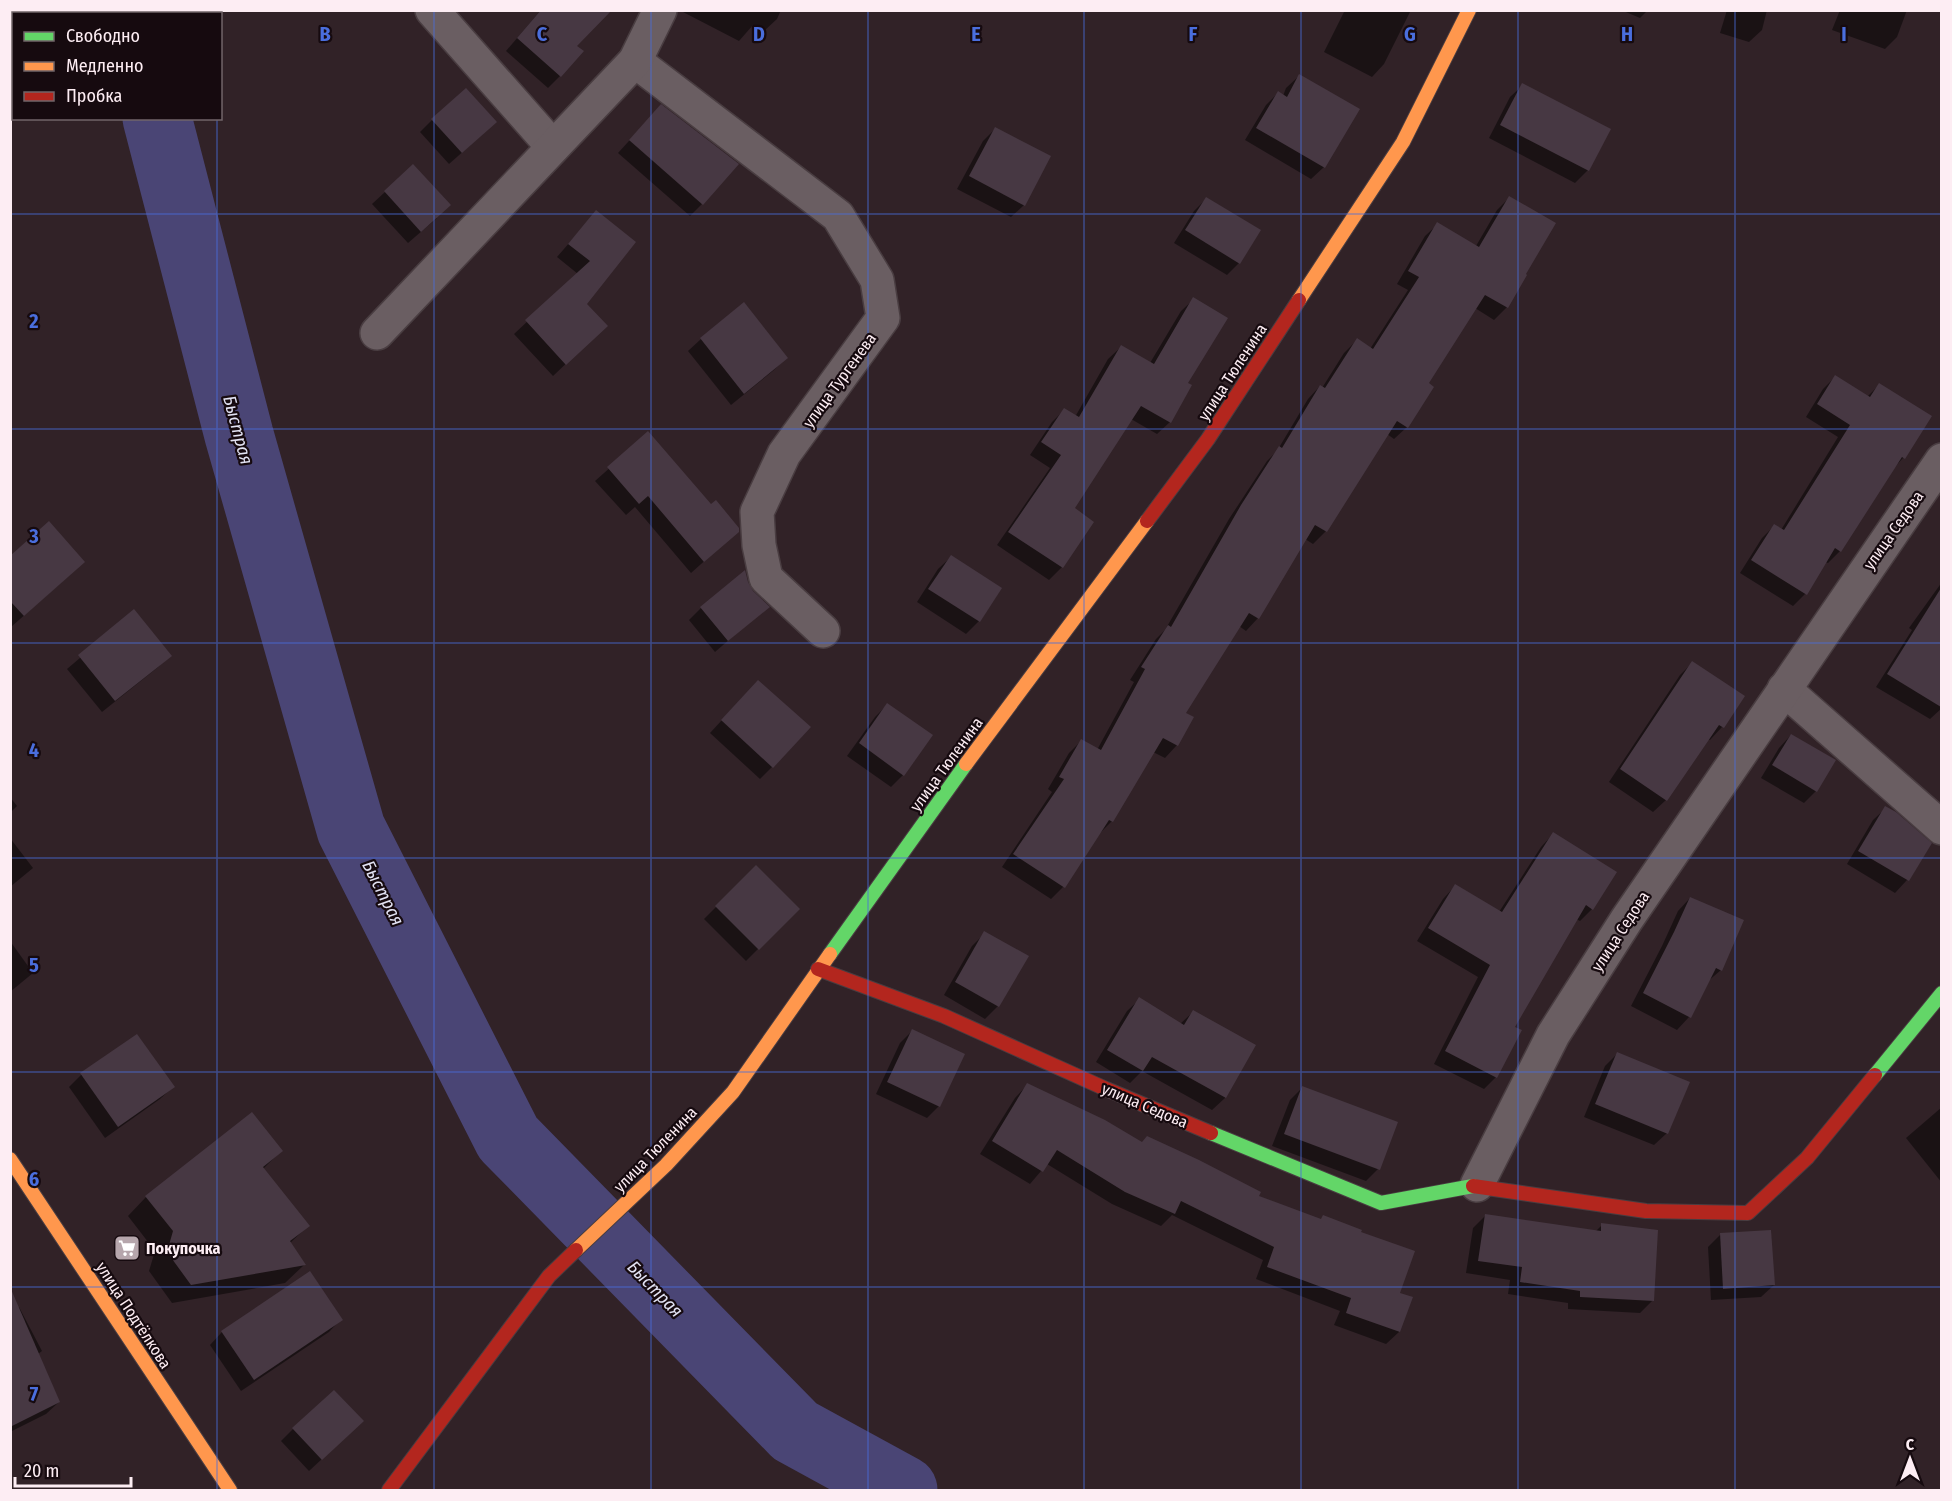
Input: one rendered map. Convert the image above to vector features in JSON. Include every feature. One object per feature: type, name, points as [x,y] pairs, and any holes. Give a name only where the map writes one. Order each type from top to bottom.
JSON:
[{"type":"street","points":[[432,10],[553,147]]},
{"type":"street","points":[[377,333],[635,61],[660,10]]},
{"type":"street","name":"улица Тюленина","points":[[389,1491],[549,1276],[666,1165],[733,1092],[943,795],[1208,439],[1403,142],[1468,10]]},
{"type":"street","name":"улица Тургенева","points":[[635,61],[838,216],[876,280],[883,318],[784,454],[757,512],[759,545],[766,578],[823,631]]},
{"type":"street","name":"улица Седова","points":[[1477,1185],[1553,1035],[1627,919],[1941,460]]},
{"type":"street","points":[[1784,689],[1941,828]]},
{"type":"street","name":"улица Седова","points":[[818,969],[944,1016],[1106,1089],[1381,1203],[1477,1185],[1646,1211],[1748,1213],[1807,1158],[1941,993]]},
{"type":"street","name":"улица Подтёлкова","points":[[10,1159],[230,1491]]},
{"type":"building","points":[[541,10],[612,10],[577,46],[584,51],[561,77],[517,38]]},
{"type":"building","points":[[1299,74],[1360,109],[1325,168],[1256,128],[1278,91],[1287,97]]},
{"type":"building","points":[[1522,83],[1611,129],[1589,171],[1500,125]]},
{"type":"building","points":[[466,88],[497,122],[462,153],[431,119]]},
{"type":"building","points":[[661,104],[739,164],[703,205],[629,140]]},
{"type":"building","points":[[995,127],[1051,156],[1025,206],[969,176]]},
{"type":"building","points":[[413,164],[451,205],[421,232],[384,191]]},
{"type":"building","points":[[1509,196],[1556,223],[1508,308],[1485,295],[1429,383],[1434,387],[1408,428],[1397,421],[1327,532],[1315,525],[1259,619],[1249,613],[1186,713],[1194,717],[1178,746],[1163,738],[1113,822],[1109,820],[1065,888],[1013,854],[1064,779],[1059,777],[1081,739],[1101,750],[1145,669],[1141,667],[1168,625],[1171,627],[1241,505],[1279,446],[1282,448],[1320,385],[1325,388],[1357,338],[1373,349],[1419,277],[1408,271],[1437,222],[1479,247]]},
{"type":"building","points":[[1206,197],[1261,230],[1240,264],[1185,230]]},
{"type":"building","points":[[596,210],[636,242],[587,304],[608,326],[566,365],[525,320],[590,261],[568,244]]},
{"type":"building","points":[[1193,297],[1228,318],[1188,383],[1192,385],[1171,423],[1141,406],[1075,508],[1094,522],[1063,568],[1008,532],[1061,455],[1041,442],[1064,408],[1079,417],[1121,345],[1154,364]]},
{"type":"building","points":[[744,302],[788,358],[744,394],[700,338]]},
{"type":"building","points":[[1835,375],[1870,397],[1879,383],[1932,416],[1905,459],[1902,457],[1841,552],[1835,548],[1807,595],[1751,560],[1774,524],[1784,530],[1850,425],[1817,404]]},
{"type":"building","points":[[648,431],[711,504],[716,500],[739,528],[739,532],[704,562],[648,496],[639,504],[607,467]]},
{"type":"building","points":[[49,521],[85,562],[24,616],[10,601],[10,556]]},
{"type":"building","points":[[951,555],[1002,588],[980,622],[928,589]]},
{"type":"building","points":[[745,570],[753,591],[770,607],[728,641],[700,607]]},
{"type":"building","points":[[1941,588],[1941,707],[1887,674]]},
{"type":"building","points":[[134,609],[172,656],[115,701],[78,655]]},
{"type":"building","points":[[1692,661],[1745,696],[1724,728],[1719,725],[1667,801],[1620,769]]},
{"type":"building","points":[[758,680],[811,727],[773,768],[721,720]]},
{"type":"building","points":[[887,703],[933,735],[904,776],[859,743]]},
{"type":"building","points":[[1791,734],[1836,760],[1817,792],[1772,765]]},
{"type":"building","points":[[1885,806],[1896,812],[1932,843],[1909,881],[1858,851]]},
{"type":"building","points":[[1553,832],[1617,872],[1593,910],[1586,905],[1515,1027],[1522,1030],[1497,1078],[1445,1051],[1490,965],[1428,928],[1455,884],[1502,912]]},
{"type":"building","points":[[756,865],[800,909],[759,950],[715,906]]},
{"type":"building","points":[[1690,897],[1744,920],[1722,971],[1716,968],[1691,1018],[1643,993]]},
{"type":"building","points":[[984,931],[1029,956],[999,1007],[955,982]]},
{"type":"building","points":[[1139,997],[1184,1025],[1193,1010],[1256,1045],[1226,1098],[1152,1057],[1143,1071],[1107,1050]]},
{"type":"building","points":[[912,1029],[965,1054],[940,1107],[887,1082]]},
{"type":"building","points":[[137,1034],[175,1087],[118,1127],[80,1073]]},
{"type":"building","points":[[1617,1052],[1690,1082],[1668,1134],[1595,1104]]},
{"type":"building","points":[[1027,1083],[1105,1120],[1142,1142],[1147,1136],[1199,1160],[1261,1192],[1259,1196],[1321,1219],[1323,1215],[1362,1230],[1361,1232],[1415,1251],[1400,1293],[1413,1297],[1400,1332],[1346,1313],[1351,1298],[1267,1267],[1274,1247],[1181,1201],[1175,1214],[1125,1192],[1057,1150],[1043,1172],[992,1141]]},
{"type":"building","points":[[1302,1086],[1398,1122],[1380,1170],[1284,1134]]},
{"type":"building","points":[[252,1112],[283,1151],[263,1167],[310,1226],[290,1241],[306,1265],[191,1285],[167,1252],[173,1231],[145,1196]]},
{"type":"building","points":[[1485,1214],[1601,1231],[1601,1223],[1658,1230],[1654,1301],[1580,1297],[1580,1291],[1520,1282],[1522,1267],[1478,1261]]},
{"type":"building","points":[[1771,1230],[1775,1285],[1723,1289],[1720,1233]]},
{"type":"building","points":[[310,1271],[343,1320],[254,1380],[221,1331]]},
{"type":"building","points":[[10,1287],[60,1402],[10,1427]]},
{"type":"building","points":[[334,1390],[364,1421],[322,1460],[292,1428]]},
{"type":"waterway","name":"Быстрая","points":[[158,120],[239,435],[351,829],[508,1138],[795,1431],[903,1490]]},
{"type":"traffic: fast","points":[[830,954],[966,764]]},
{"type":"traffic: fast","points":[[1875,1075],[1942,993]]},
{"type":"traffic: fast","points":[[1211,1133],[1381,1203],[1473,1186]]},
{"type":"traffic: slow","points":[[1299,300],[1403,142],[1469,10]]},
{"type":"traffic: slow","points":[[966,764],[1147,521]]},
{"type":"traffic: slow","points":[[576,1250],[666,1165],[733,1092],[830,954]]},
{"type":"traffic: slow","points":[[10,1159],[230,1490]]},
{"type":"traffic: jam","points":[[1147,521],[1208,439],[1299,300]]},
{"type":"traffic: jam","points":[[818,969],[944,1016],[1106,1089],[1211,1133]]},
{"type":"traffic: jam","points":[[1473,1186],[1646,1211],[1748,1213],[1807,1158],[1875,1075]]},
{"type":"traffic: jam","points":[[389,1490],[549,1276],[576,1250]]},
{"type":"place","name":"Покупочка","points":[[127,1248]]}]
